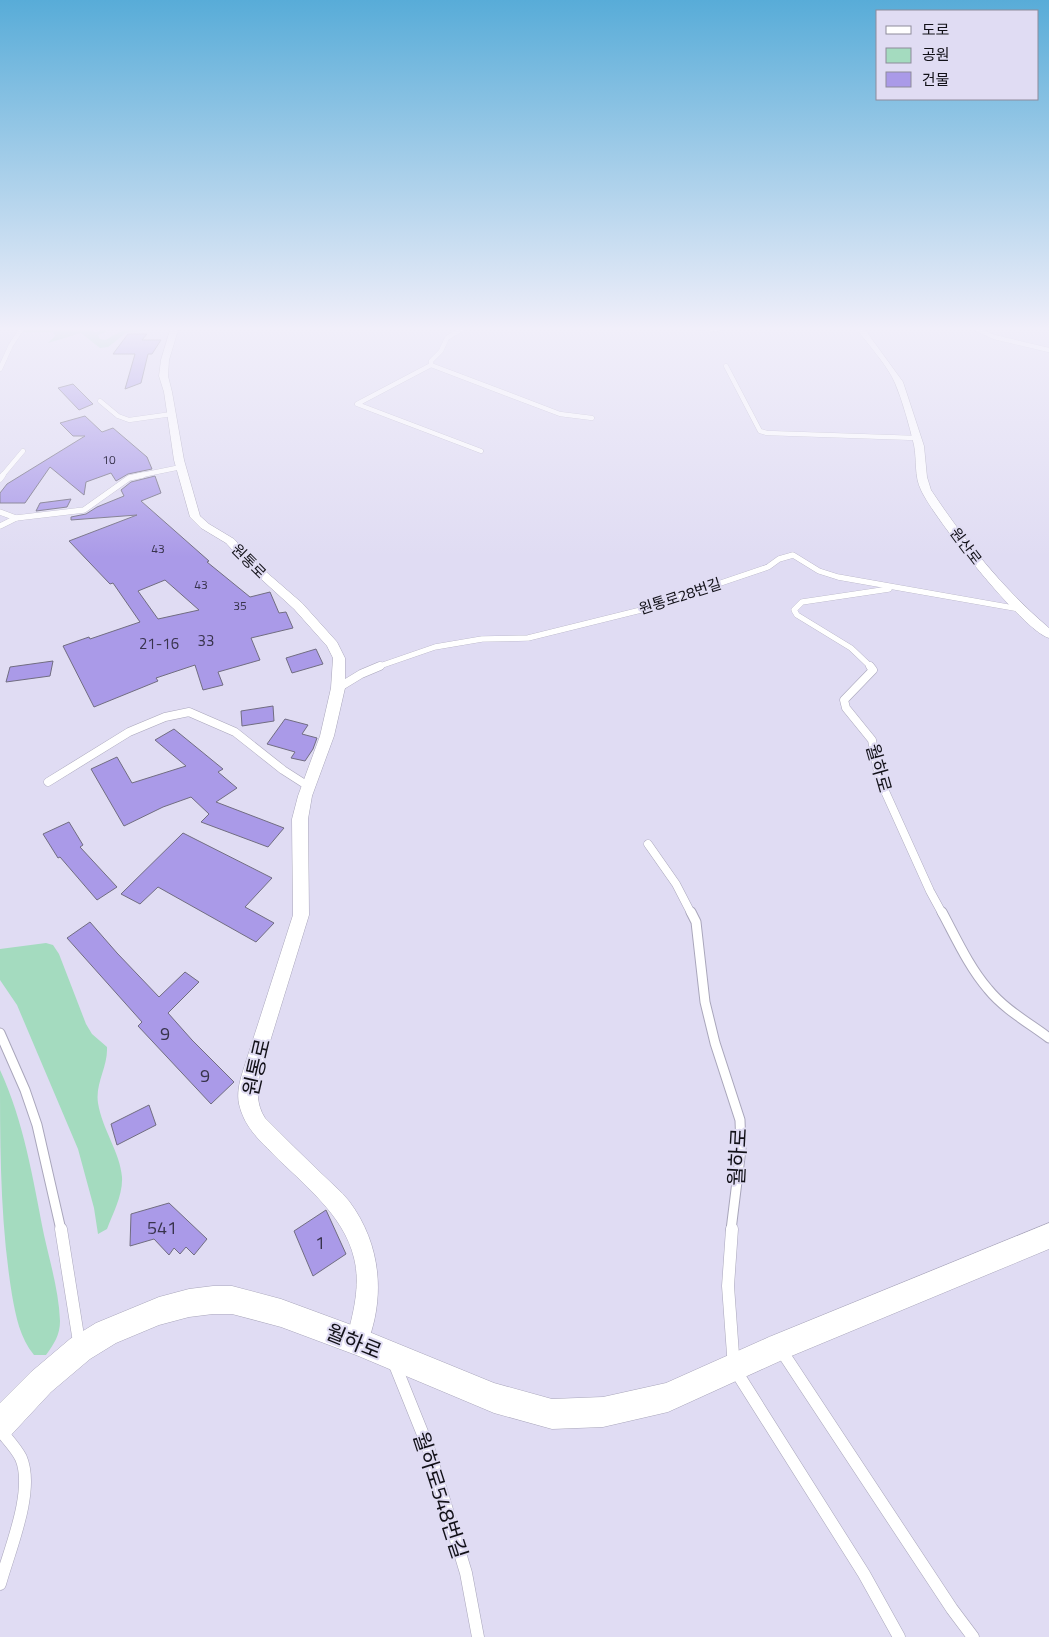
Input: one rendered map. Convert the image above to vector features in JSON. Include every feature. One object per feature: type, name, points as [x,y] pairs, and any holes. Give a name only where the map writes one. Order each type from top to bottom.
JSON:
[{"type":"street","name":"원통로","points":[[170,403],[181,467],[195,517],[205,526],[230,541],[253,566],[298,606],[332,644],[339,658],[338,688],[327,736],[308,786],[300,819],[302,915],[251,1074],[247,1097],[248,1108],[258,1125],[336,1203],[352,1224],[365,1259],[369,1277],[365,1314],[357,1341]]},
{"type":"street","name":"원산로","points":[[905,403],[916,438],[926,490],[964,546],[1020,609],[1049,634]]},
{"type":"street","name":"월하로","points":[[0,1424],[41,1382],[80,1349],[106,1333],[149,1314],[189,1303],[213,1300],[232,1300],[260,1306],[357,1341],[494,1398],[552,1414],[603,1412],[668,1397],[779,1347],[1049,1236]]},
{"type":"lane","points":[[103,403],[118,416],[129,420],[172,414]]},
{"type":"lane","points":[[358,403],[481,451]]},
{"type":"lane","points":[[532,403],[560,414],[592,418]]},
{"type":"lane","points":[[746,403],[760,431],[768,434],[916,438]]},
{"type":"lane","points":[[0,478],[23,451]]},
{"type":"lane","points":[[0,526],[16,518],[84,510],[129,478],[181,467]]},
{"type":"lane","points":[[0,512],[16,518]]},
{"type":"lane","name":"원통로28번길","points":[[338,688],[362,674],[394,660],[435,647],[482,639],[528,638],[641,610],[768,567],[779,559],[793,555],[819,571],[894,588],[1020,609]]},
{"type":"lane","name":"월하로","points":[[894,588],[802,602],[794,610],[797,615],[847,646],[871,664],[873,670],[870,675],[859,683],[844,700],[846,708],[872,740],[879,778],[930,892],[978,977],[989,991],[1010,1010],[1049,1038]]},
{"type":"lane","points":[[48,782],[129,732],[165,718],[189,712],[235,732],[283,770],[308,786]]},
{"type":"lane","name":"월하로","points":[[648,844],[676,884],[696,922],[705,1002],[715,1043],[740,1120],[741,1149],[731,1233],[728,1286],[734,1368]]},
{"type":"lane","points":[[0,1033],[37,1123],[46,1157],[62,1236],[80,1349]]},
{"type":"lane","points":[[779,1347],[952,1609],[973,1637]]},
{"type":"lane","name":"월하로548번길","points":[[392,1356],[430,1456],[466,1573],[478,1637]]},
{"type":"lane","points":[[734,1368],[864,1574],[898,1637]]},
{"type":"lane","points":[[0,1430],[21,1459],[26,1477],[22,1501],[0,1584]]},
{"type":"green space","points":[[46,943],[53,945],[59,954],[86,1024],[92,1034],[107,1047],[106,1061],[98,1089],[98,1103],[103,1122],[121,1168],[122,1184],[117,1204],[107,1229],[98,1234],[94,1208],[78,1149],[17,1005],[0,980],[0,949]]},
{"type":"green space","points":[[0,1070],[22,1130],[58,1299],[59,1331],[46,1355],[34,1355],[25,1342],[17,1319],[12,1295],[3,1211]]},
{"type":"building","points":[[73,403],[93,404],[79,410]]},
{"type":"building","points":[[85,416],[102,432],[113,428],[147,457],[152,469],[128,474],[116,481],[111,473],[86,482],[84,495],[50,467],[25,503],[0,503],[0,493],[7,484],[85,436],[73,436],[60,423]]},
{"type":"building","points":[[155,476],[161,493],[141,501],[209,561],[207,562],[250,597],[270,592],[279,613],[286,612],[293,628],[251,638],[260,660],[218,672],[223,685],[203,690],[195,665],[156,678],[158,681],[94,707],[63,646],[140,622],[113,583],[110,584],[69,541],[137,515],[71,520],[71,517],[86,514],[97,507],[124,496],[121,490],[131,482]],"holes":[[[165,580],[199,610],[158,619],[138,591]]]},
{"type":"building","points":[[71,499],[67,507],[36,511],[40,503]]},
{"type":"building","points":[[316,649],[323,664],[292,673],[286,658]]},
{"type":"building","points":[[53,661],[50,676],[6,682],[10,667]]},
{"type":"building","points":[[273,706],[274,721],[242,726],[241,711]]},
{"type":"building","points":[[285,719],[308,725],[302,734],[317,738],[313,749],[305,761],[291,758],[295,752],[267,744]]},
{"type":"building","points":[[174,729],[223,769],[218,772],[237,788],[216,802],[284,828],[268,847],[201,822],[209,814],[191,797],[163,807],[124,826],[91,769],[117,757],[132,783],[186,766],[155,740]]},
{"type":"building","points":[[69,822],[83,845],[80,847],[117,887],[97,900],[60,857],[58,858],[43,834]]},
{"type":"building","points":[[183,833],[272,878],[245,907],[274,923],[256,942],[158,887],[140,904],[121,894]]},
{"type":"building","points":[[90,922],[159,997],[185,972],[199,982],[168,1013],[234,1082],[211,1104],[138,1026],[142,1022],[67,938]]},
{"type":"building","points":[[149,1105],[156,1125],[117,1145],[111,1124]]},
{"type":"building","points":[[169,1203],[207,1239],[194,1255],[186,1247],[180,1254],[174,1248],[169,1255],[154,1239],[130,1246],[131,1214]]},
{"type":"building","points":[[326,1210],[346,1254],[313,1276],[294,1231]]}]
